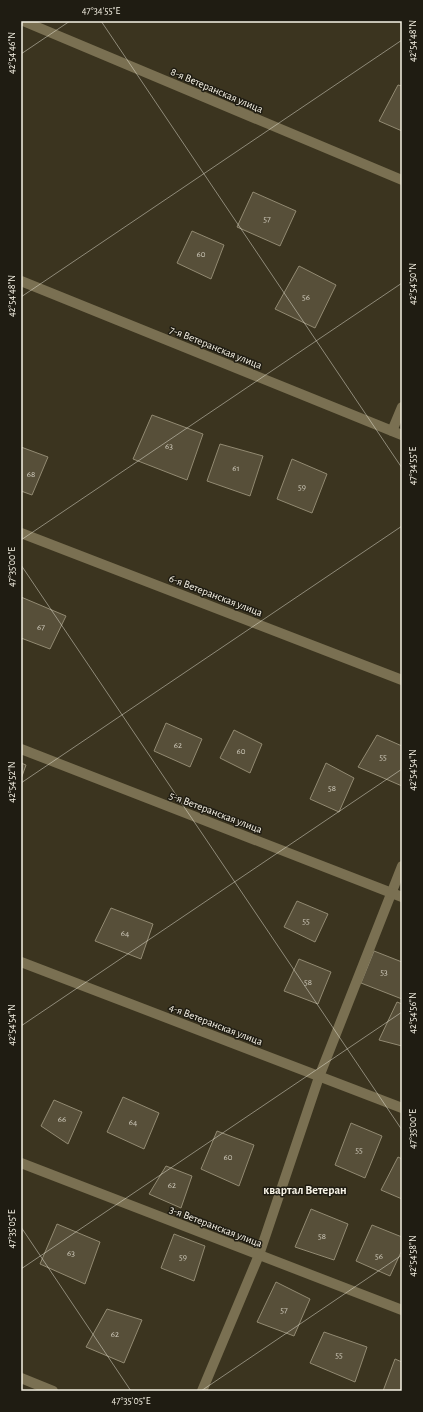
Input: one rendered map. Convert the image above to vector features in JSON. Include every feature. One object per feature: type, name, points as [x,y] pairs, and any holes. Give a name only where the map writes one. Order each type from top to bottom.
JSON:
[{"type":"street","name":"8-я Ветеранская улица","points":[[24,21],[402,180]]},
{"type":"street","name":"7-я Ветеранская улица","points":[[21,281],[402,435]]},
{"type":"street","points":[[392,431],[402,407]]},
{"type":"street","name":"6-я Ветеранская улица","points":[[21,533],[402,680]]},
{"type":"street","name":"5-я Ветеранская улица","points":[[21,749],[402,897]]},
{"type":"street","points":[[202,1391],[258,1255],[319,1077],[402,866]]},
{"type":"street","name":"4-я Ветеранская улица","points":[[21,962],[402,1108]]},
{"type":"street","name":"3-я Ветеранская улица","points":[[21,1163],[402,1310]]},
{"type":"street","points":[[21,1378],[52,1391]]},
{"type":"building","points":[[398,85],[402,86],[402,131],[379,121]]},
{"type":"building","points":[[253,192],[296,211],[280,246],[237,227]]},
{"type":"building","points":[[192,231],[224,245],[211,279],[177,263]]},
{"type":"building","points":[[299,266],[336,285],[315,328],[275,309]]},
{"type":"building","points":[[152,415],[203,434],[187,480],[133,459]]},
{"type":"building","points":[[220,444],[263,456],[250,496],[207,481]]},
{"type":"building","points":[[21,447],[48,457],[32,495],[21,491]]},
{"type":"building","points":[[292,459],[327,474],[312,513],[277,499]]},
{"type":"building","points":[[21,597],[66,616],[50,649],[21,638]]},
{"type":"building","points":[[166,723],[202,739],[190,767],[154,751]]},
{"type":"building","points":[[234,730],[262,744],[250,773],[220,758]]},
{"type":"building","points":[[377,735],[402,746],[402,786],[358,767]]},
{"type":"building","points":[[21,763],[26,765],[21,779]]},
{"type":"building","points":[[326,763],[354,778],[339,812],[310,799]]},
{"type":"building","points":[[297,901],[328,914],[315,942],[284,927]]},
{"type":"building","points":[[111,908],[153,924],[141,959],[95,941]]},
{"type":"building","points":[[374,951],[402,962],[402,999],[361,983]]},
{"type":"building","points":[[299,959],[331,972],[318,1004],[284,991]]},
{"type":"building","points":[[397,1002],[402,1004],[402,1046],[379,1040]]},
{"type":"building","points":[[123,1097],[159,1113],[144,1149],[107,1132]]},
{"type":"building","points":[[54,1100],[82,1112],[68,1144],[41,1126]]},
{"type":"building","points":[[351,1123],[382,1136],[365,1178],[335,1165]]},
{"type":"building","points":[[217,1131],[254,1145],[239,1186],[201,1169]]},
{"type":"building","points":[[398,1157],[402,1159],[402,1199],[381,1190]]},
{"type":"building","points":[[166,1166],[192,1176],[181,1208],[149,1194]]},
{"type":"building","points":[[311,1209],[348,1224],[334,1260],[295,1247]]},
{"type":"building","points":[[57,1224],[100,1242],[85,1284],[40,1264]]},
{"type":"building","points":[[372,1225],[402,1237],[402,1250],[390,1276],[356,1261]]},
{"type":"building","points":[[174,1234],[205,1246],[194,1281],[161,1268]]},
{"type":"building","points":[[276,1282],[310,1299],[294,1336],[257,1322]]},
{"type":"building","points":[[107,1309],[142,1320],[124,1363],[86,1347]]},
{"type":"building","points":[[324,1332],[367,1347],[355,1382],[310,1363]]},
{"type":"building","points":[[395,1359],[402,1362],[402,1391],[383,1391]]},
{"type":"district","name":"квартал Ветеран","points":[[305,1190]]}]
